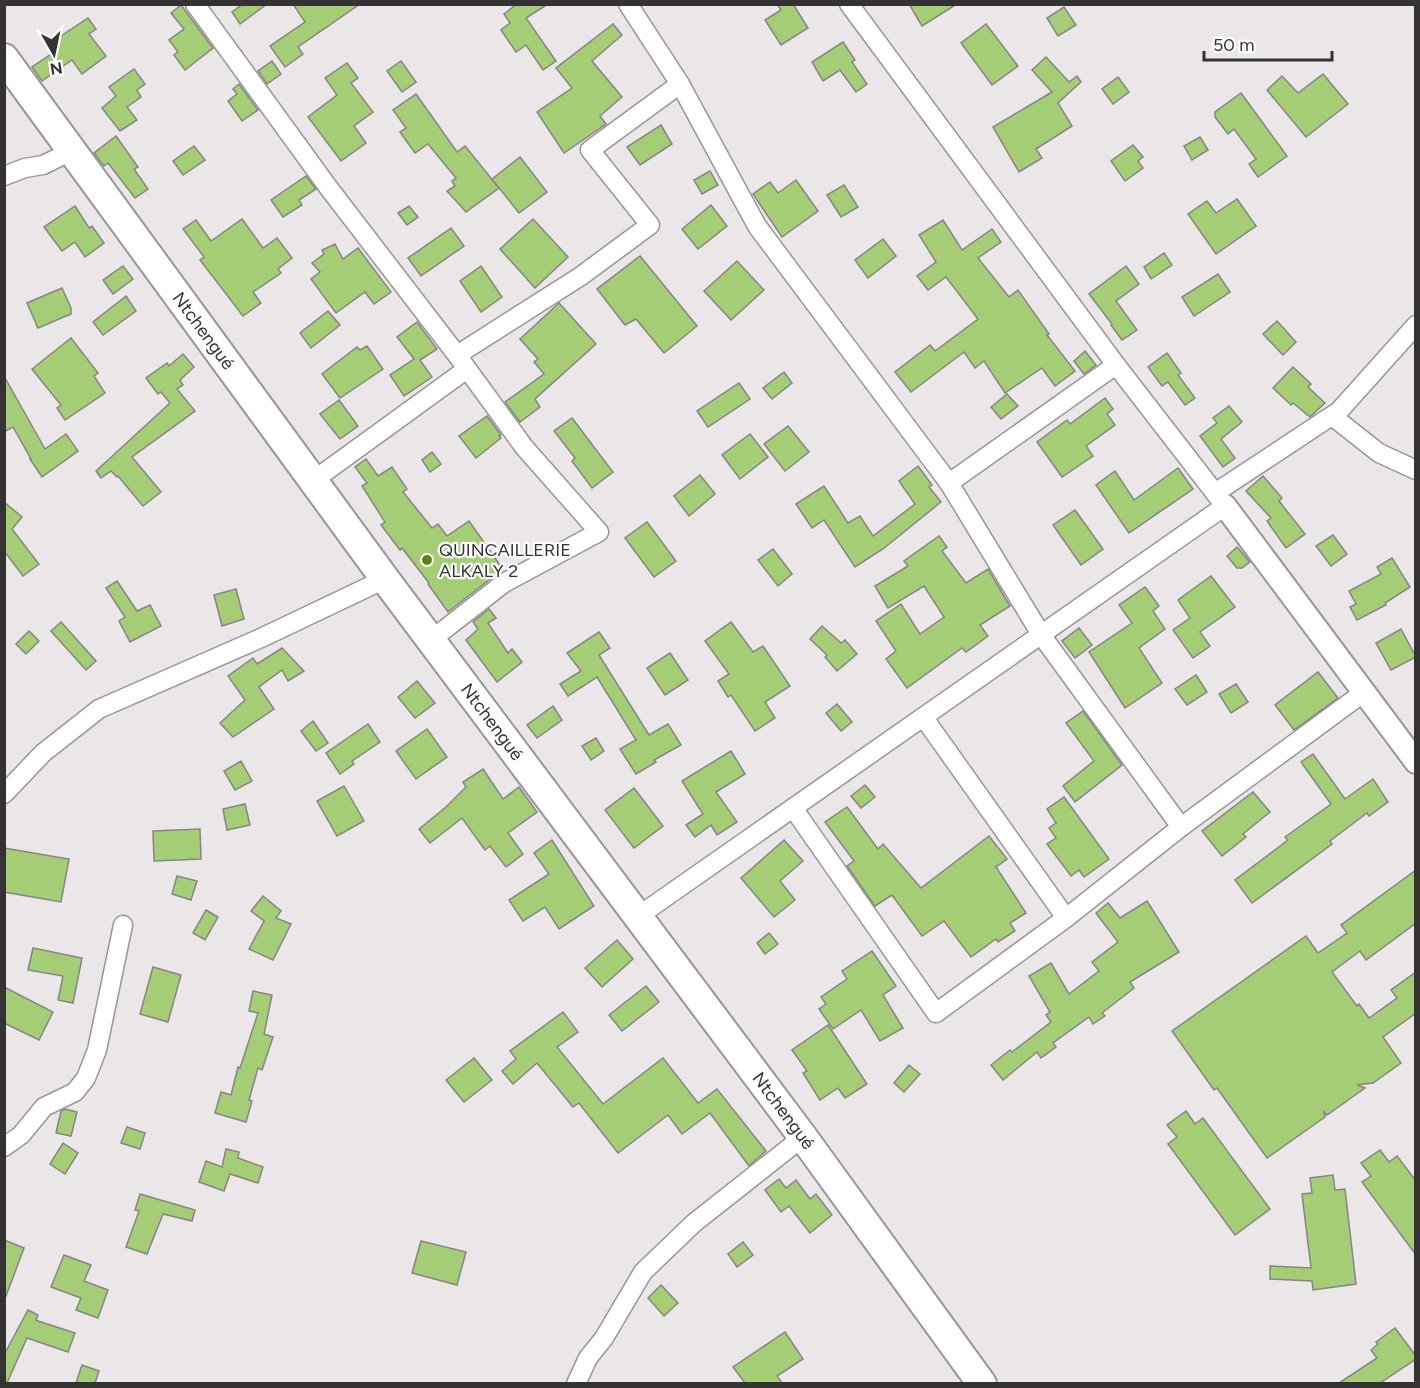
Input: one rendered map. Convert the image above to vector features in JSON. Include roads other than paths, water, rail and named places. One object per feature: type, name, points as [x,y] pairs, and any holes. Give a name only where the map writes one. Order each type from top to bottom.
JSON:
[{"type":"main road","name":"Ntchengué","points":[[4,58],[431,640],[803,1137],[982,1383]]},
{"type":"street","points":[[195,4],[328,187],[524,447],[599,532],[504,584],[431,640]]},
{"type":"street","points":[[628,4],[680,84],[757,226],[950,483],[1042,636],[1181,827]]},
{"type":"street","points":[[849,4],[1116,365],[1416,762]]},
{"type":"street","points":[[314,480],[462,362],[650,225],[590,150],[680,84]]},
{"type":"street","points":[[4,176],[43,165],[72,151]]},
{"type":"street","points":[[637,917],[1042,636],[1332,416],[1416,325]]},
{"type":"street","points":[[950,483],[1116,365]]},
{"type":"street","points":[[1332,416],[1379,453],[1416,470]]},
{"type":"street","points":[[4,794],[43,753],[99,709],[261,638],[386,579]]},
{"type":"street","points":[[793,808],[936,1013],[1066,918],[1181,827],[1363,693]]},
{"type":"street","points":[[924,718],[1066,918]]},
{"type":"street","points":[[4,1147],[21,1135],[44,1107],[75,1092],[86,1078],[100,1039],[123,925]]},
{"type":"street","points":[[576,1383],[588,1358],[604,1338],[643,1272],[694,1223],[803,1137]]},
{"type":"place","name":"QUINCAILLERIE ALKALY 2","points":[[427,560]]}]
